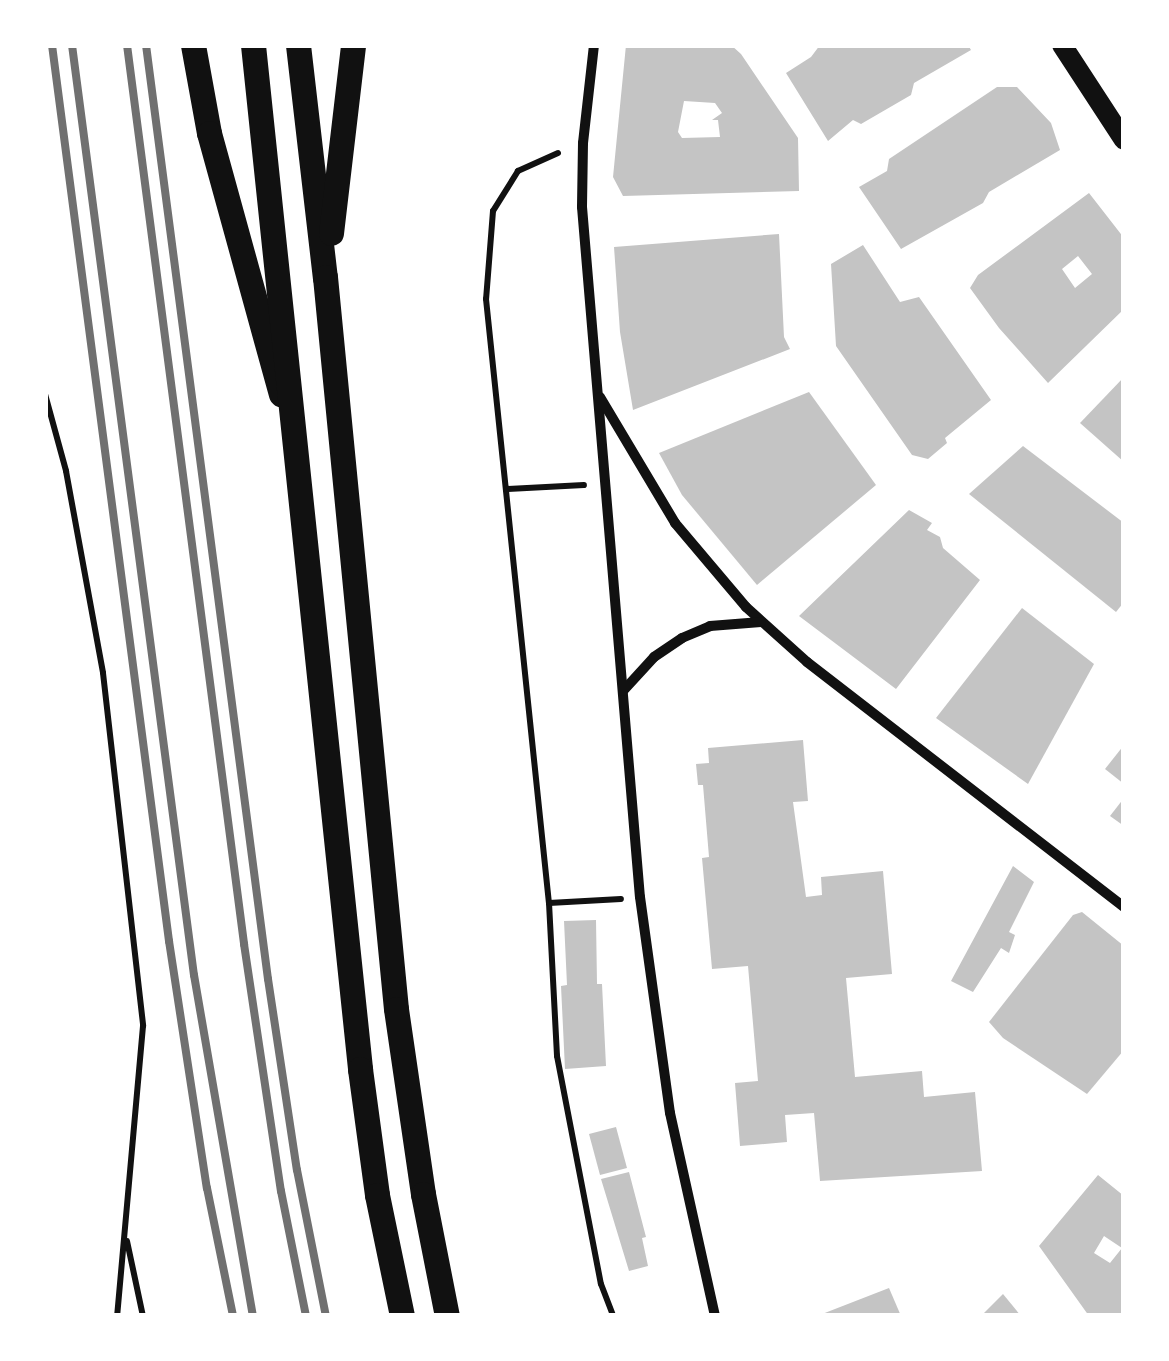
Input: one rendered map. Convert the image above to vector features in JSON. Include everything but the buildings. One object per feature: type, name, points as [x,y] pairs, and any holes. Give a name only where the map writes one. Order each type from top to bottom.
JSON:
[{"type":"highway","points":[[193,45],[209,134],[262,336],[296,434]]},
{"type":"highway","points":[[253,45],[360,1070],[377,1195],[402,1316]]},
{"type":"highway","points":[[298,45],[326,277],[396,1009],[420,1179],[447,1316]]},
{"type":"highway","points":[[326,277],[353,45]]},
{"type":"main road","points":[[1062,45],[1124,140]]},
{"type":"street","points":[[594,45],[582,188],[623,691],[656,1030],[670,1113],[716,1316]]},
{"type":"street","points":[[598,394],[675,523],[727,587],[762,622],[807,662],[1124,907]]},
{"type":"street","points":[[623,691],[654,658],[690,634],[725,624],[762,622]]},
{"type":"path","points":[[558,154],[518,171],[493,210],[486,299],[548,903],[556,1056],[601,1284],[614,1316]]},
{"type":"path","points":[[45,394],[66,471],[103,674],[143,1026],[117,1316]]},
{"type":"path","points":[[506,488],[590,484]]},
{"type":"path","points":[[548,903],[629,898]]},
{"type":"path","points":[[126,1235],[143,1316]]},
{"type":"railway","points":[[52,45],[169,941],[207,1188],[233,1316]]},
{"type":"railway","points":[[72,45],[194,975],[253,1316]]},
{"type":"railway","points":[[127,45],[244,944],[281,1191],[306,1316]]},
{"type":"railway","points":[[146,45],[268,979],[297,1170],[326,1316]]}]
